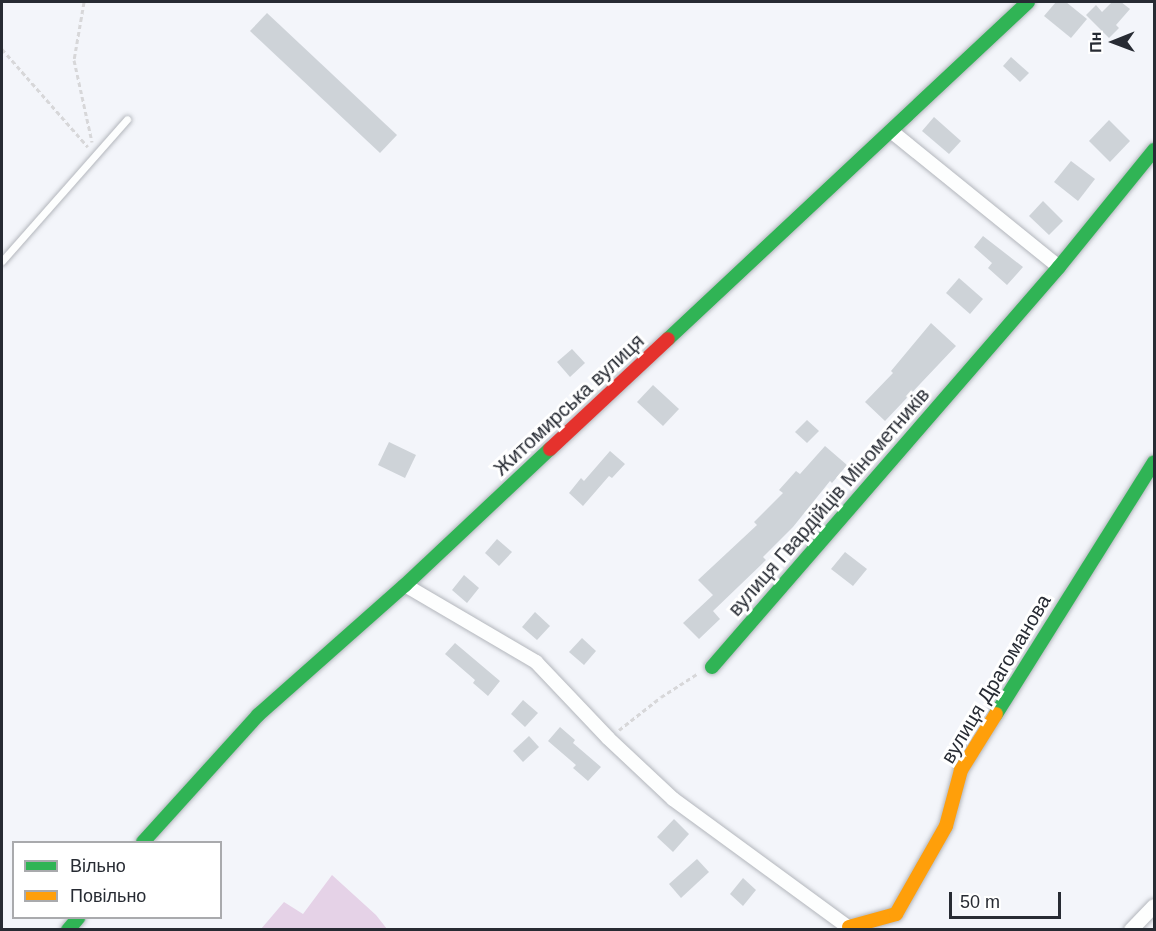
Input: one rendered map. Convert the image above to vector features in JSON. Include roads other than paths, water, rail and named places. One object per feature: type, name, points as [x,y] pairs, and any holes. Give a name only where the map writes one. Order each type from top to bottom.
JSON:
[{"type":"street","name":"Житомирська вулиця","points":[[145,841],[258,715],[405,585],[1028,2]]},
{"type":"street","points":[[891,131],[1059,267]]},
{"type":"street","name":"вулиця Гвардійців Мінометників","points":[[712,667],[1059,267],[1155,150]]},
{"type":"street","name":"вулиця Драгоманова","points":[[850,928],[896,914],[946,826],[961,770],[1155,462]]},
{"type":"street","points":[[405,585],[536,662],[608,738],[673,799],[850,928]]},
{"type":"street","points":[[1131,930],[1155,906]]},
{"type":"lane","points":[[2,261],[127,119]]}]
